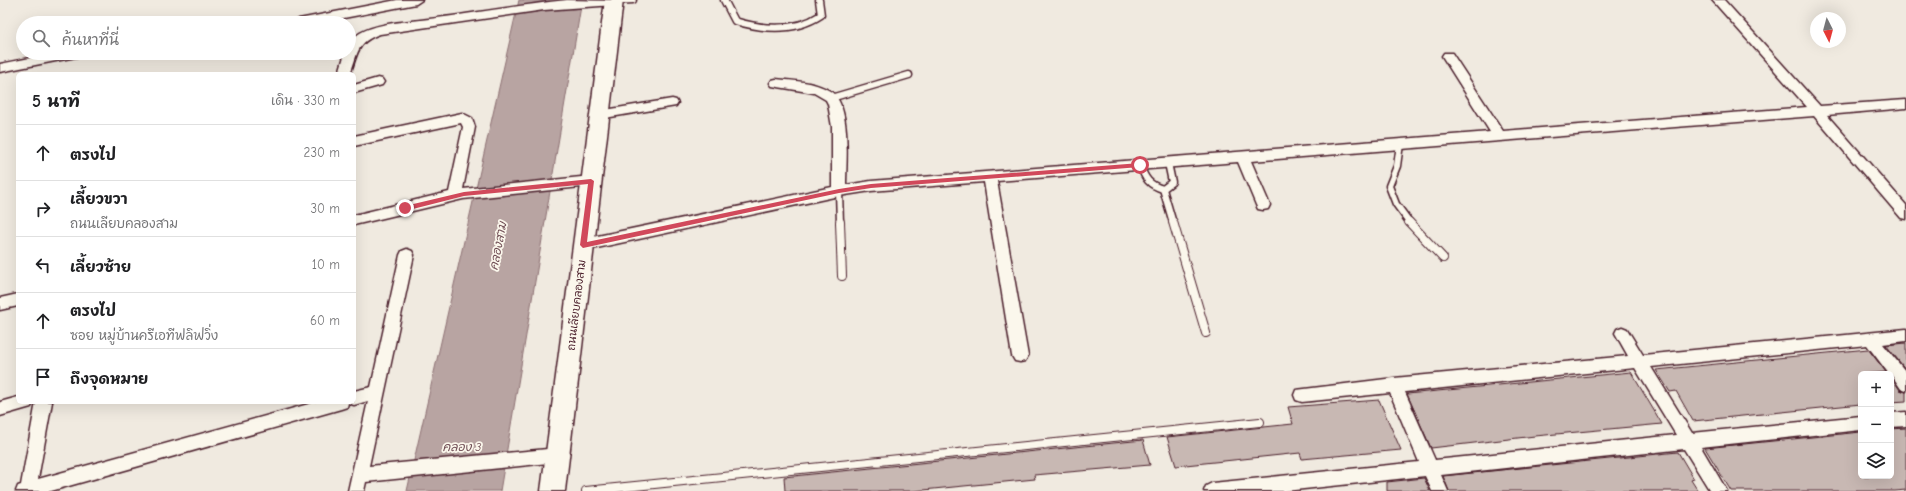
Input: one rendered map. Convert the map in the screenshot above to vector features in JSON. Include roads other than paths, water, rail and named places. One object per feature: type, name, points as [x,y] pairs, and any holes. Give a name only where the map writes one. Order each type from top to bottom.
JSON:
[{"type":"main road","name":"ถนนเลียบคลองสาม","points":[[553,491],[599,115],[620,0]]},
{"type":"street","points":[[335,16],[416,0]]},
{"type":"street","points":[[356,46],[365,36],[392,28],[500,12],[620,0]]},
{"type":"street","points":[[1718,0],[1906,214]]},
{"type":"street","points":[[1448,56],[1500,137]]},
{"type":"street","points":[[0,68],[41,60]]},
{"type":"street","points":[[345,72],[349,60]]},
{"type":"street","points":[[356,89],[378,82]]},
{"type":"street","points":[[776,83],[820,91],[831,98],[839,119],[839,191]]},
{"type":"street","points":[[599,115],[672,103]]},
{"type":"street","points":[[583,245],[839,191],[871,186],[1906,104]]},
{"type":"street","points":[[356,141],[462,118],[468,120],[469,127],[459,195]]},
{"type":"street","points":[[1243,157],[1263,205]]},
{"type":"street","points":[[990,177],[1020,356]]},
{"type":"street","points":[[356,220],[459,195],[591,181]]},
{"type":"street","points":[[356,491],[407,255]]},
{"type":"street","points":[[0,304],[16,300]]},
{"type":"street","points":[[1622,333],[1719,491]]},
{"type":"street","points":[[1302,394],[1906,335]]},
{"type":"street","points":[[1870,338],[1906,384]]},
{"type":"street","points":[[1394,385],[1440,491]]},
{"type":"street","points":[[356,398],[378,392]]},
{"type":"street","points":[[0,408],[17,404]]},
{"type":"street","points":[[44,404],[26,490],[335,404]]},
{"type":"street","points":[[1894,420],[1906,419]]},
{"type":"street","points":[[1212,491],[1858,423]]},
{"type":"street","points":[[360,475],[558,455]]},
{"type":"lane","points":[[724,0],[735,21],[746,25],[767,28],[808,23],[815,20],[821,15],[819,0]]},
{"type":"lane","points":[[831,98],[909,75]]},
{"type":"lane","points":[[1400,144],[1396,168],[1390,181],[1392,195],[1396,204],[1414,228],[1443,258]]},
{"type":"lane","points":[[1163,189],[1172,182],[1168,162]]},
{"type":"lane","points":[[1140,165],[1147,183],[1154,187],[1163,189]]},
{"type":"lane","points":[[1163,189],[1206,333]]},
{"type":"lane","points":[[839,191],[842,276]]},
{"type":"lane","points":[[586,491],[1260,422]]},
{"type":"water","name":"คลอง 3","points":[[519,0],[582,0],[500,491],[407,491]]},
{"type":"water label","name":"คลองสาม","points":[[498,246]]}]
